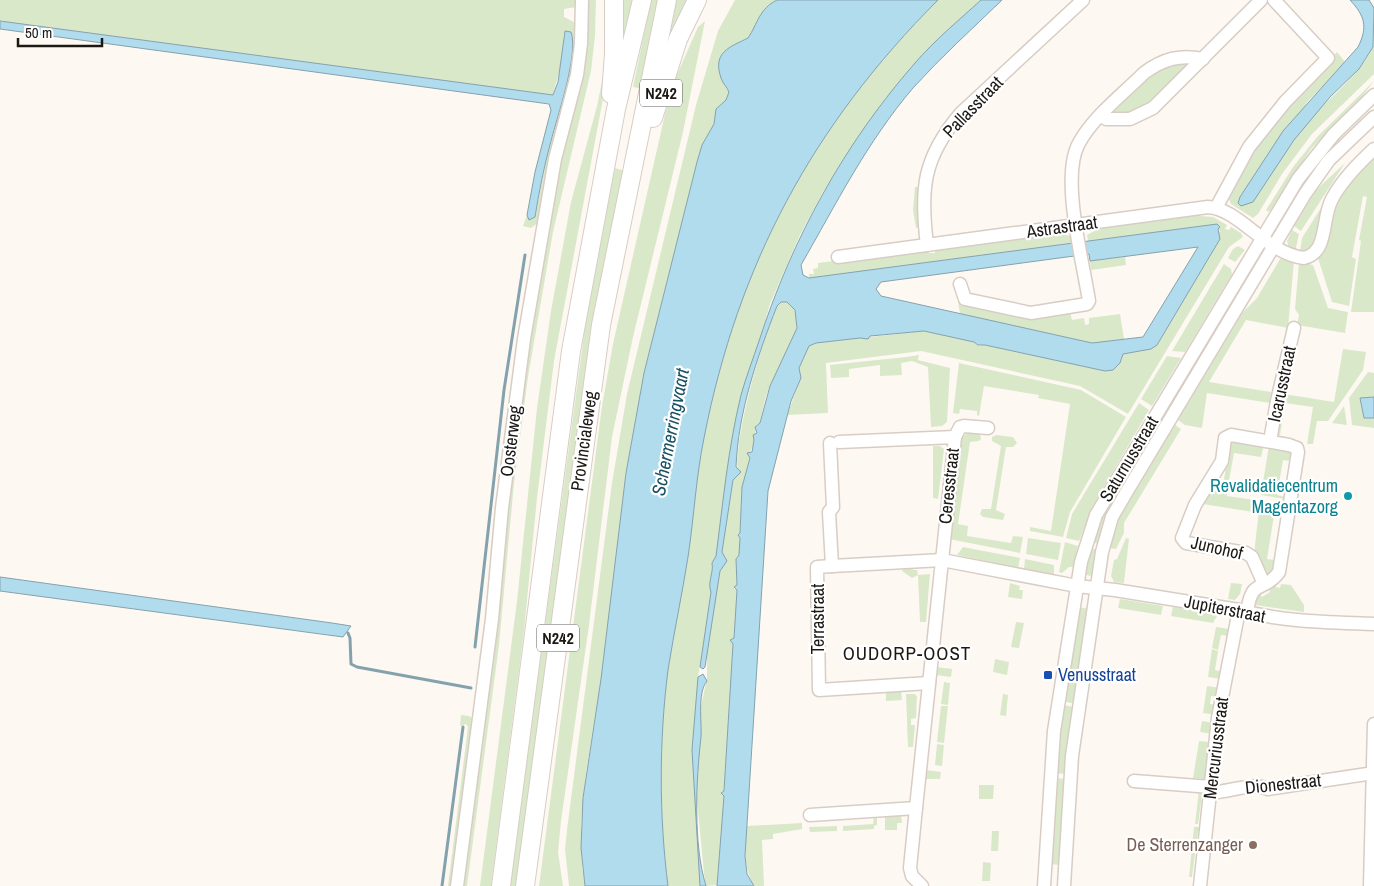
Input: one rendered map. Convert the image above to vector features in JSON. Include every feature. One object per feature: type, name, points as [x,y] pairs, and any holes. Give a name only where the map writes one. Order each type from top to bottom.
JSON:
[{"type":"highway","name":"N242","points":[[606,169],[614,54],[614,0]]},
{"type":"highway","name":"Provincialeweg","points":[[501,886],[571,352],[616,109],[642,0]]},
{"type":"highway","name":"Provincialeweg","points":[[525,886],[598,344],[627,187],[667,0]]},
{"type":"highway","name":"N242","points":[[627,187],[656,109],[678,39],[697,0]]},
{"type":"street","name":"Oosterweg","points":[[456,886],[492,619],[502,508],[524,339],[555,159],[578,75],[582,0]]},
{"type":"street","name":"Pallasstraat","points":[[927,245],[924,191],[931,158],[946,131],[960,114],[1084,0]]},
{"type":"street","points":[[1102,116],[1106,119],[1117,120],[1130,119],[1146,114],[1261,0]]},
{"type":"street","points":[[1274,0],[1328,58],[1285,102],[1249,147],[1216,208],[1253,230],[1261,239],[1273,247],[1304,258],[1316,253],[1320,246],[1326,212],[1332,199],[1354,168],[1374,149]]},
{"type":"street","points":[[960,284],[964,299],[1031,313],[1085,306],[1089,301],[1071,182],[1074,154],[1086,133],[1155,64],[1179,56],[1203,59]]},
{"type":"street","name":"Saturnusstraat","points":[[1044,886],[1054,731],[1076,586],[1085,548],[1096,515],[1261,239],[1314,156],[1374,95]]},
{"type":"street","name":"Saturnusstraat","points":[[1064,886],[1072,756],[1096,589],[1103,548],[1112,517],[1320,171],[1374,117]]},
{"type":"street","name":"Astrastraat","points":[[838,257],[927,245],[1078,231],[1216,208]]},
{"type":"street","name":"Icarusstraat","points":[[1270,441],[1294,328]]},
{"type":"street","points":[[955,437],[964,426],[988,428]]},
{"type":"street","name":"Junohof","points":[[1231,435],[1270,441],[1288,444],[1297,448],[1298,452],[1279,572],[1264,584],[1252,557],[1246,553],[1186,543],[1182,538],[1195,505],[1222,461],[1225,438],[1231,435]]},
{"type":"street","name":"Ceresstraat","points":[[834,442],[955,437],[910,868],[912,876],[922,886]]},
{"type":"street","name":"Terrastraat","points":[[834,442],[833,507],[829,512],[832,566],[817,567],[819,690],[929,684]]},
{"type":"street","points":[[832,566],[942,560],[1076,586]]},
{"type":"street","name":"Mercuriusstraat","points":[[1200,886],[1218,718],[1243,611],[1252,590],[1264,584]]},
{"type":"street","name":"Jupiterstraat","points":[[1076,586],[1115,590],[1243,611],[1258,616],[1302,622],[1374,624]]},
{"type":"street","points":[[1370,886],[1374,724]]},
{"type":"street","name":"Dionestraat","points":[[1134,781],[1211,788],[1216,792],[1235,791],[1240,787],[1262,786],[1268,789],[1374,773]]},
{"type":"street","points":[[810,815],[916,808]]},
{"type":"green space","points":[[0,0],[578,0],[576,7],[564,9],[564,17],[576,23],[576,56],[539,222],[531,228],[523,226],[527,215],[528,218],[535,217],[546,161],[568,77],[572,34],[564,33],[561,65],[553,95],[0,21]]},
{"type":"green space","points":[[586,0],[596,0],[595,36],[591,71],[553,232],[528,377],[514,483],[499,645],[467,886],[462,886],[527,350]]},
{"type":"green space","points":[[618,0],[632,0],[623,42],[619,41]]},
{"type":"green space","points":[[651,0],[661,0],[643,89],[633,87]]},
{"type":"green space","points":[[674,0],[692,0],[661,75]]},
{"type":"green space","points":[[735,0],[777,0],[766,8],[748,38],[741,41],[723,82],[729,92],[726,100],[716,109],[714,124],[702,145],[644,373],[626,473],[601,679],[586,773],[581,826],[582,866],[585,886],[569,886],[565,849],[567,830],[612,483],[627,394],[696,105],[718,31]]},
{"type":"green space","points":[[938,0],[981,0],[916,63],[885,99],[863,130],[823,192],[800,235],[770,304],[746,390],[698,677],[697,799],[701,706],[707,678],[707,654],[720,571],[726,558],[722,552],[733,480],[738,474],[737,460],[740,436],[755,370],[765,338],[777,306],[781,302],[787,302],[795,310],[797,321],[795,333],[785,359],[767,393],[760,423],[756,425],[754,441],[748,455],[750,458],[742,487],[740,533],[738,535],[740,538],[739,555],[736,558],[737,585],[734,589],[737,589],[734,638],[730,639],[733,644],[724,791],[721,792],[724,796],[718,885],[706,886],[705,883],[697,801],[697,844],[704,886],[668,886],[661,778],[668,670],[688,557],[701,453],[719,374],[737,314],[760,256],[787,201],[818,148],[853,97],[893,48]]},
{"type":"green space","points":[[705,21],[683,132],[633,337],[612,437],[589,625],[561,821],[558,852],[563,886],[539,886],[602,406],[613,344],[665,114],[676,77],[698,27]]},
{"type":"green space","points":[[1374,44],[1374,74],[1312,134],[1282,174],[1258,214],[1253,218],[1231,204],[1228,197],[1253,151],[1289,106],[1334,60],[1333,56],[1337,52],[1346,63],[1308,101],[1243,204],[1253,202],[1274,168],[1298,135],[1315,114],[1356,73]]},
{"type":"green space","points":[[610,61],[554,361],[537,498],[524,631],[491,886],[480,886],[517,601],[537,408],[551,311],[571,202],[597,106],[605,66]]},
{"type":"green space","points":[[1191,62],[1154,102],[1139,112],[1110,115],[1150,75],[1165,66]]},
{"type":"green space","points":[[1374,81],[1361,98],[1311,149],[1269,212],[1266,210],[1293,167],[1317,137]]},
{"type":"green space","points":[[1374,155],[1374,312],[1351,312],[1361,241],[1359,240],[1367,197],[1363,196],[1352,257],[1356,259],[1349,306],[1332,302],[1318,258],[1321,253],[1331,212],[1342,191]]},
{"type":"green space","points":[[1345,163],[1301,231],[1294,226],[1316,190]]},
{"type":"green space","points":[[615,168],[625,171],[520,886],[510,886],[588,305]]},
{"type":"green space","points":[[915,187],[919,187],[922,227],[916,228],[913,210]]},
{"type":"green space","points":[[1324,203],[1315,244],[1310,251],[1300,252],[1302,238]]},
{"type":"green space","points":[[1199,213],[1200,216],[1213,217],[1227,225],[1225,229],[1229,230],[1231,227],[1241,233],[1243,237],[1229,247],[1128,414],[1080,386],[921,351],[826,363],[828,413],[787,415],[801,378],[799,368],[809,346],[816,343],[924,331],[974,342],[979,346],[985,345],[1105,371],[1120,363],[1123,354],[1141,351],[1220,231],[1215,225],[1209,225],[1088,241],[1087,235],[1096,230],[1096,227]]},
{"type":"green space","points":[[1292,230],[1299,234],[1295,252],[1289,248],[1287,241]]},
{"type":"green space","points":[[1063,232],[1072,237],[1072,243],[809,278],[809,274],[814,274],[813,269],[818,268],[818,263],[928,249],[929,253],[935,253],[935,248]]},
{"type":"green space","points":[[1238,246],[1245,250],[1235,262],[1228,258],[1233,249]]},
{"type":"green space","points":[[1265,249],[1168,415],[1162,411]]},
{"type":"green space","points":[[1125,257],[1126,265],[1091,270],[1090,261]]},
{"type":"green space","points":[[1280,259],[1294,261],[1288,328],[1246,320],[1209,382],[1271,392],[1270,403],[1207,393],[1202,428],[1185,425],[1178,420],[1243,312],[1257,298]]},
{"type":"green space","points":[[1299,262],[1313,265],[1328,308],[1348,312],[1345,333],[1297,325],[1299,315],[1295,309]]},
{"type":"green space","points":[[1224,264],[1231,269],[1232,274],[1185,352],[1172,351]]},
{"type":"green space","points":[[958,301],[1030,317],[1070,312],[1072,320],[1084,318],[1085,325],[1089,324],[1089,318],[1120,314],[1124,339],[1092,343],[960,314]]},
{"type":"green space","points":[[1343,349],[1366,352],[1363,370],[1328,421],[1317,421],[1313,444],[1307,444],[1313,407],[1285,403],[1280,435],[1278,435],[1284,394],[1334,402]]},
{"type":"green space","points":[[919,355],[918,360],[950,368],[947,422],[942,426],[931,427],[928,367],[912,361],[901,363],[902,375],[880,376],[880,365],[849,369],[849,377],[831,378],[830,365]]},
{"type":"green space","points":[[1167,356],[1181,358],[1152,406],[1141,399]]},
{"type":"green space","points":[[959,363],[1081,390],[1126,417],[1070,512],[1063,537],[1030,531],[1030,527],[1051,531],[1070,404],[1038,398],[1039,395],[984,386],[979,416],[977,411],[960,409],[959,414],[953,413]]},
{"type":"green space","points":[[1368,372],[1374,373],[1374,397],[1360,398],[1364,417],[1374,418],[1374,428],[1352,425],[1349,398]]},
{"type":"green space","points":[[1139,403],[1149,410],[1094,504],[1079,541],[1066,538],[1072,514]]},
{"type":"green space","points":[[1344,406],[1347,425],[1332,423]]},
{"type":"green space","points":[[1159,416],[1165,420],[1100,544],[1090,542],[1095,530]]},
{"type":"green space","points":[[1175,425],[1181,429],[1124,523],[1124,533],[1116,549],[1110,548],[1119,519]]},
{"type":"green space","points":[[968,432],[980,433],[981,439],[970,442],[958,524],[968,526],[967,536],[1011,543],[1013,536],[1023,537],[1020,553],[949,539],[961,439]]},
{"type":"green space","points":[[996,435],[1013,437],[1017,443],[1013,447],[1006,447],[996,510],[1005,514],[1003,520],[983,517],[980,514],[982,509],[991,509],[1001,446],[992,441],[992,437]]},
{"type":"green space","points":[[1234,440],[1264,444],[1261,457],[1234,453],[1228,486],[1223,485],[1230,443]]},
{"type":"green space","points":[[1269,445],[1293,452],[1291,461],[1283,460],[1277,495],[1285,497],[1285,499],[1261,495]]},
{"type":"green space","points":[[933,446],[940,446],[944,449],[938,499],[933,498]]},
{"type":"green space","points":[[1214,489],[1227,491],[1227,496],[1255,500],[1253,512],[1203,504]]},
{"type":"green space","points":[[1260,501],[1284,505],[1283,510],[1275,509],[1267,559],[1275,560],[1273,571],[1267,576],[1254,554]]},
{"type":"green space","points":[[1028,538],[1061,543],[1058,560],[1026,554]]},
{"type":"green space","points":[[1126,538],[1129,539],[1124,583],[1114,582],[1111,576],[1114,560],[1117,559]]},
{"type":"green space","points":[[1065,542],[1078,546],[1073,567],[1069,567],[1062,573],[1059,572]]},
{"type":"green space","points":[[963,547],[1020,558],[1018,568],[957,555]]},
{"type":"green space","points":[[1089,548],[1099,550],[1094,574],[1090,576],[1084,574]]},
{"type":"green space","points":[[1025,559],[1054,565],[1054,575],[1024,569]]},
{"type":"green space","points":[[906,566],[912,566],[913,570],[917,570],[918,575],[912,578],[902,571]]},
{"type":"green space","points":[[930,574],[926,622],[920,622],[918,575]]},
{"type":"green space","points":[[1010,583],[1020,586],[1019,590],[1023,590],[1022,599],[1008,597]]},
{"type":"green space","points":[[1231,583],[1242,584],[1240,594],[1235,600],[1228,599]]},
{"type":"green space","points":[[1276,584],[1276,587],[1280,588],[1281,584],[1291,585],[1304,605],[1304,612],[1255,605],[1259,592],[1262,597],[1270,592],[1268,587]]},
{"type":"green space","points":[[1120,599],[1163,606],[1161,615],[1118,608]]},
{"type":"green space","points":[[1077,607],[1090,609],[1075,704],[1062,701]]},
{"type":"green space","points":[[1173,607],[1218,614],[1213,623],[1171,616]]},
{"type":"green space","points":[[1016,622],[1024,623],[1019,648],[1011,647]]},
{"type":"green space","points":[[1216,627],[1230,629],[1229,636],[1221,635],[1218,650],[1212,648]]},
{"type":"green space","points":[[1212,649],[1218,651],[1215,670],[1223,672],[1221,679],[1208,677]]},
{"type":"green space","points":[[995,659],[1009,662],[1007,675],[993,672]]},
{"type":"green space","points":[[936,667],[952,669],[951,677],[935,675]]},
{"type":"green space","points":[[944,682],[950,683],[948,705],[941,704]]},
{"type":"green space","points":[[1207,686],[1220,688],[1219,697],[1211,696],[1210,704],[1218,705],[1216,715],[1203,713]]},
{"type":"green space","points":[[901,690],[902,700],[886,701],[886,691]]},
{"type":"green space","points":[[906,694],[917,696],[916,718],[911,719],[911,725],[915,725],[913,747],[908,747]]},
{"type":"green space","points":[[1003,694],[1008,695],[1006,716],[1000,715]]},
{"type":"green space","points":[[1062,705],[1074,707],[1067,774],[1054,773]]},
{"type":"green space","points":[[941,706],[948,706],[944,743],[937,742]]},
{"type":"green space","points":[[461,715],[469,716],[474,720],[454,886],[448,886],[468,727],[466,724],[460,726]]},
{"type":"green space","points":[[1202,721],[1215,723],[1213,734],[1200,732]]},
{"type":"green space","points":[[1199,741],[1209,742],[1205,770],[1209,770],[1205,779],[1193,778]]},
{"type":"green space","points":[[937,744],[944,745],[942,766],[935,765]]},
{"type":"green space","points":[[925,770],[941,772],[940,779],[924,779]]},
{"type":"green space","points":[[1053,778],[1067,779],[1062,865],[1048,864]]},
{"type":"green space","points":[[979,785],[994,785],[993,799],[979,799]]},
{"type":"green space","points":[[1199,790],[1203,790],[1205,796],[1202,796],[1198,824],[1195,824]]},
{"type":"green space","points":[[883,814],[883,817],[877,817],[877,825],[874,826],[874,829],[843,831],[843,826],[873,824],[874,816]]},
{"type":"green space","points":[[885,815],[901,815],[902,823],[897,823],[897,830],[885,830]]},
{"type":"green space","points":[[802,823],[802,829],[773,834],[773,839],[762,840],[764,886],[754,886],[746,864],[747,826]]},
{"type":"green space","points":[[837,826],[837,831],[810,832],[809,827]]},
{"type":"green space","points":[[1194,827],[1201,827],[1201,831],[1198,831],[1192,877],[1189,877]]},
{"type":"green space","points":[[992,831],[999,831],[998,851],[991,851]]},
{"type":"green space","points":[[983,862],[991,863],[990,881],[982,881]]},
{"type":"water","name":"Schermerringvaart","points":[[777,0],[938,0],[893,48],[853,97],[818,148],[787,201],[760,256],[737,314],[719,374],[701,453],[688,557],[668,670],[661,778],[668,886],[585,886],[581,848],[583,798],[601,679],[626,473],[644,373],[702,145],[714,124],[716,109],[726,100],[729,92],[722,80],[719,69],[721,56],[729,48],[748,38],[766,8]]},
{"type":"water","points":[[981,0],[1002,0],[913,88],[896,109],[853,174],[801,265],[803,275],[809,278],[1217,224],[1220,227],[1218,229],[1220,239],[1157,345],[1151,349],[1123,354],[1120,363],[1113,370],[1105,371],[978,345],[974,342],[924,331],[870,336],[868,339],[860,338],[816,343],[809,346],[799,368],[801,378],[791,401],[768,491],[745,856],[747,874],[754,886],[717,886],[724,796],[721,793],[724,791],[733,644],[730,640],[734,638],[737,590],[734,587],[737,585],[736,559],[739,555],[740,538],[738,535],[740,533],[742,487],[750,458],[747,453],[752,452],[753,435],[757,433],[755,427],[760,423],[770,386],[797,328],[795,310],[787,302],[781,302],[777,306],[762,345],[740,426],[736,467],[741,472],[733,480],[722,552],[727,561],[720,571],[705,667],[703,669],[700,667],[711,592],[712,563],[716,556],[729,455],[743,388],[772,303],[787,266],[823,194],[843,160],[865,126],[915,63],[939,38]],"holes":[[[1198,247],[1143,337],[1092,343],[881,296],[876,289],[881,282],[1089,254],[1090,261]]]},
{"type":"water","points":[[1350,0],[1369,0],[1374,8],[1373,47],[1359,69],[1330,97],[1294,140],[1253,202],[1241,206],[1238,203],[1240,197],[1283,131],[1358,47],[1364,28],[1363,22],[1359,11]]},
{"type":"water","points":[[0,21],[553,95],[558,82],[565,31],[571,32],[573,42],[570,70],[548,150],[535,217],[529,220],[527,215],[535,172],[551,110],[549,104],[0,29]]},
{"type":"water","points":[[1374,397],[1374,418],[1364,418],[1360,398]]},
{"type":"water","points":[[0,577],[351,626],[343,637],[0,591]]},
{"type":"water","points":[[703,674],[707,681],[701,700],[697,832],[706,886],[700,886],[692,750],[698,677]]},
{"type":"waterway","points":[[475,647],[504,390],[525,255]]},
{"type":"waterway","points":[[348,633],[350,638],[351,664],[357,667],[471,688]]},
{"type":"waterway","points":[[442,886],[463,727]]},
{"type":"place","name":"Revalidatiecentrum Magentazorg","points":[[1348,496]]},
{"type":"place","name":"Venusstraat","points":[[1048,675]]},
{"type":"place","name":"De Sterrenzanger","points":[[1253,845]]},
{"type":"district","name":"OUDORP-OOST","points":[[907,653]]}]
